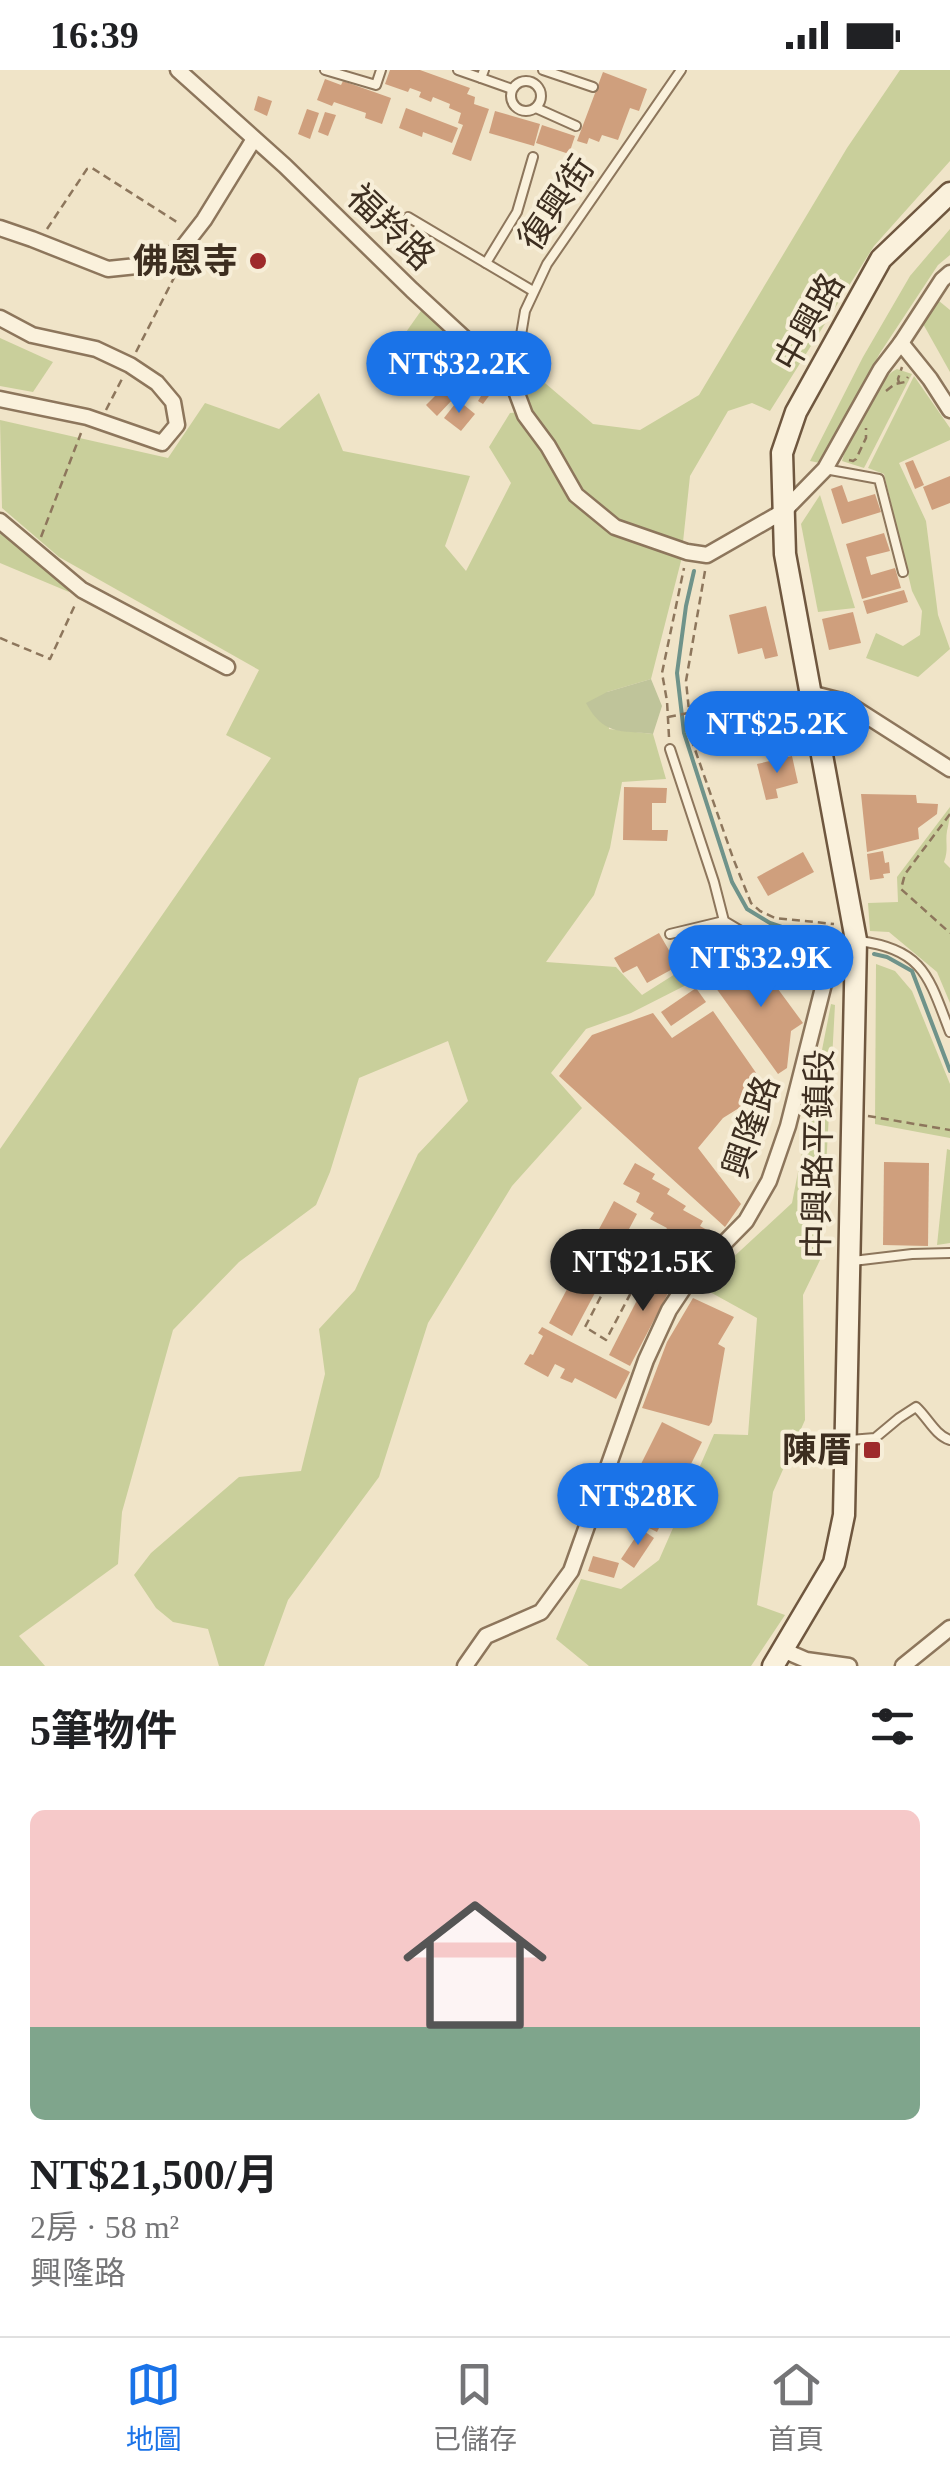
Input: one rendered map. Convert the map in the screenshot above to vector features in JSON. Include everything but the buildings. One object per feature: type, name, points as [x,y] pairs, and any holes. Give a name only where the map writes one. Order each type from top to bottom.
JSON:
[{"type":"street","name":"福羚路","points":[[178,70],[513,383],[525,416],[548,446],[576,495],[615,527],[707,555]]},
{"type":"street","points":[[0,228],[108,269],[156,264],[183,247],[194,233],[254,138]]},
{"type":"street","name":"中興路","points":[[784,511],[782,453],[796,412],[881,260],[950,192]]},
{"type":"street","points":[[707,555],[784,511],[825,469],[880,368],[950,272]]},
{"type":"street","points":[[0,318],[32,335],[96,349],[130,365],[157,383],[174,402],[177,424],[162,443],[87,417],[0,399]]},
{"type":"street","points":[[901,344],[950,410]]},
{"type":"street","name":"中興路平鎮段","points":[[778,1658],[834,1563],[844,1515],[854,932],[784,554],[784,511]]},
{"type":"street","points":[[0,520],[82,590],[227,666]]},
{"type":"street","points":[[810,693],[845,702],[950,769]]},
{"type":"street","points":[[829,964],[854,932]]},
{"type":"street","name":"興隆路","points":[[465,1666],[486,1636],[541,1612],[572,1571],[646,1360],[669,1310],[691,1277],[746,1221],[769,1181],[788,1126],[829,964]]},
{"type":"street","points":[[903,1666],[950,1628]]},
{"type":"street","points":[[778,1658],[850,1666]]},
{"type":"lane","points":[[325,70],[376,85],[381,70]]},
{"type":"lane","points":[[458,70],[483,74],[512,89]]},
{"type":"lane","points":[[532,81],[536,70]]},
{"type":"lane","points":[[544,70],[592,87]]},
{"type":"lane","name":"復興街","points":[[513,383],[532,291],[584,208],[681,70]]},
{"type":"lane","points":[[532,81],[542,94],[539,104],[526,111],[516,108],[511,99],[512,89],[519,82],[532,81]]},
{"type":"lane","points":[[536,108],[576,126]]},
{"type":"lane","points":[[486,263],[517,212],[533,158]]},
{"type":"lane","points":[[408,217],[532,291]]},
{"type":"lane","points":[[825,469],[879,478],[902,572]]},
{"type":"lane","points":[[670,749],[724,921]]},
{"type":"lane","points":[[670,934],[724,921],[768,947],[829,964]]},
{"type":"lane","points":[[854,932],[909,957],[929,978],[950,1032]]},
{"type":"lane","points":[[848,1261],[950,1253]]},
{"type":"lane","points":[[845,1440],[875,1438],[916,1407],[938,1434],[950,1440]]},
{"type":"path","points":[[39,241],[87,169],[92,168],[194,233]]},
{"type":"path","points":[[142,341],[187,253]]},
{"type":"path","points":[[105,412],[130,365]]},
{"type":"path","points":[[880,398],[922,369]]},
{"type":"path","points":[[36,550],[87,417]]},
{"type":"path","points":[[843,437],[852,442],[847,458],[855,460],[866,438],[868,419]]},
{"type":"path","points":[[670,749],[662,673],[688,552]]},
{"type":"path","points":[[707,555],[686,681],[692,740],[751,903],[775,918],[854,932]]},
{"type":"path","points":[[0,638],[50,659],[82,590]]},
{"type":"path","points":[[668,717],[689,713]]},
{"type":"path","points":[[950,814],[905,874],[901,889],[950,934]]},
{"type":"path","points":[[852,1114],[950,1130]]},
{"type":"path","points":[[655,1247],[606,1340],[585,1328],[632,1235],[655,1247],[689,1271],[691,1277]]},
{"type":"green space","points":[[900,70],[950,70],[950,161],[874,246],[770,411],[752,403],[728,411],[690,476],[681,561],[651,679],[607,692],[609,729],[653,734],[666,779],[622,782],[610,848],[594,895],[546,962],[616,967],[642,995],[683,969],[678,950],[728,933],[748,945],[698,979],[631,1013],[586,1029],[551,1073],[582,1108],[512,1186],[428,1323],[379,1477],[288,1600],[264,1666],[219,1666],[208,1629],[173,1622],[156,1608],[134,1575],[151,1553],[239,1477],[301,1471],[325,1374],[319,1329],[355,1290],[418,1154],[468,1101],[448,1041],[359,1078],[316,1205],[239,1262],[173,1330],[122,1512],[118,1564],[19,1636],[45,1666],[0,1666],[0,1149],[271,758],[226,735],[259,670],[59,557],[2,508],[0,420],[168,458],[205,403],[279,429],[319,393],[343,451],[470,476],[445,546],[466,571],[511,483],[489,447],[510,413],[532,411],[523,381],[525,366],[593,424],[640,430],[699,395],[847,148]]},
{"type":"green space","points":[[950,229],[950,255],[938,265],[880,353],[820,463],[810,461],[910,276]]},
{"type":"green space","points":[[939,301],[950,310],[950,372],[922,322]]},
{"type":"green space","points":[[423,308],[460,342],[407,383],[392,352]]},
{"type":"green space","points":[[0,338],[53,362],[33,392],[0,386]]},
{"type":"green space","points":[[897,369],[912,374],[864,468],[842,461],[872,396]]},
{"type":"green space","points":[[914,376],[950,428],[950,440],[899,463],[926,521],[938,615],[950,649],[918,677],[866,658],[876,633],[903,646],[920,635],[922,611],[912,591],[884,474],[868,468]]},
{"type":"green space","points":[[820,495],[855,608],[818,612],[801,524]]},
{"type":"green space","points":[[0,530],[65,581],[69,592],[0,563]]},
{"type":"green space","points":[[651,679],[662,706],[653,734],[606,726],[586,703],[607,692]]},
{"type":"green space","points":[[950,807],[944,862],[950,868],[950,1003],[937,972],[889,932],[870,931],[868,903],[898,902],[897,877]]},
{"type":"green space","points":[[876,964],[895,971],[912,991],[950,1084],[950,1138],[875,1124]]},
{"type":"green space","points":[[831,1004],[835,1005],[821,1258],[803,1295],[805,1420],[773,1492],[757,1605],[785,1615],[751,1666],[589,1666],[556,1639],[581,1579],[621,1589],[659,1560],[714,1434],[748,1435],[757,1318],[701,1287],[792,1203]]},
{"type":"green space","points":[[947,1149],[950,1243],[937,1245]]},
{"type":"waterway","points":[[694,571],[677,673],[684,733],[732,882],[747,909],[770,923],[826,942]]},
{"type":"waterway","points":[[874,954],[912,971],[950,1071]]},
{"type":"place","name":"佛恩寺","points":[[258,261]]},
{"type":"place","name":"陳厝","points":[[872,1450]]}]
